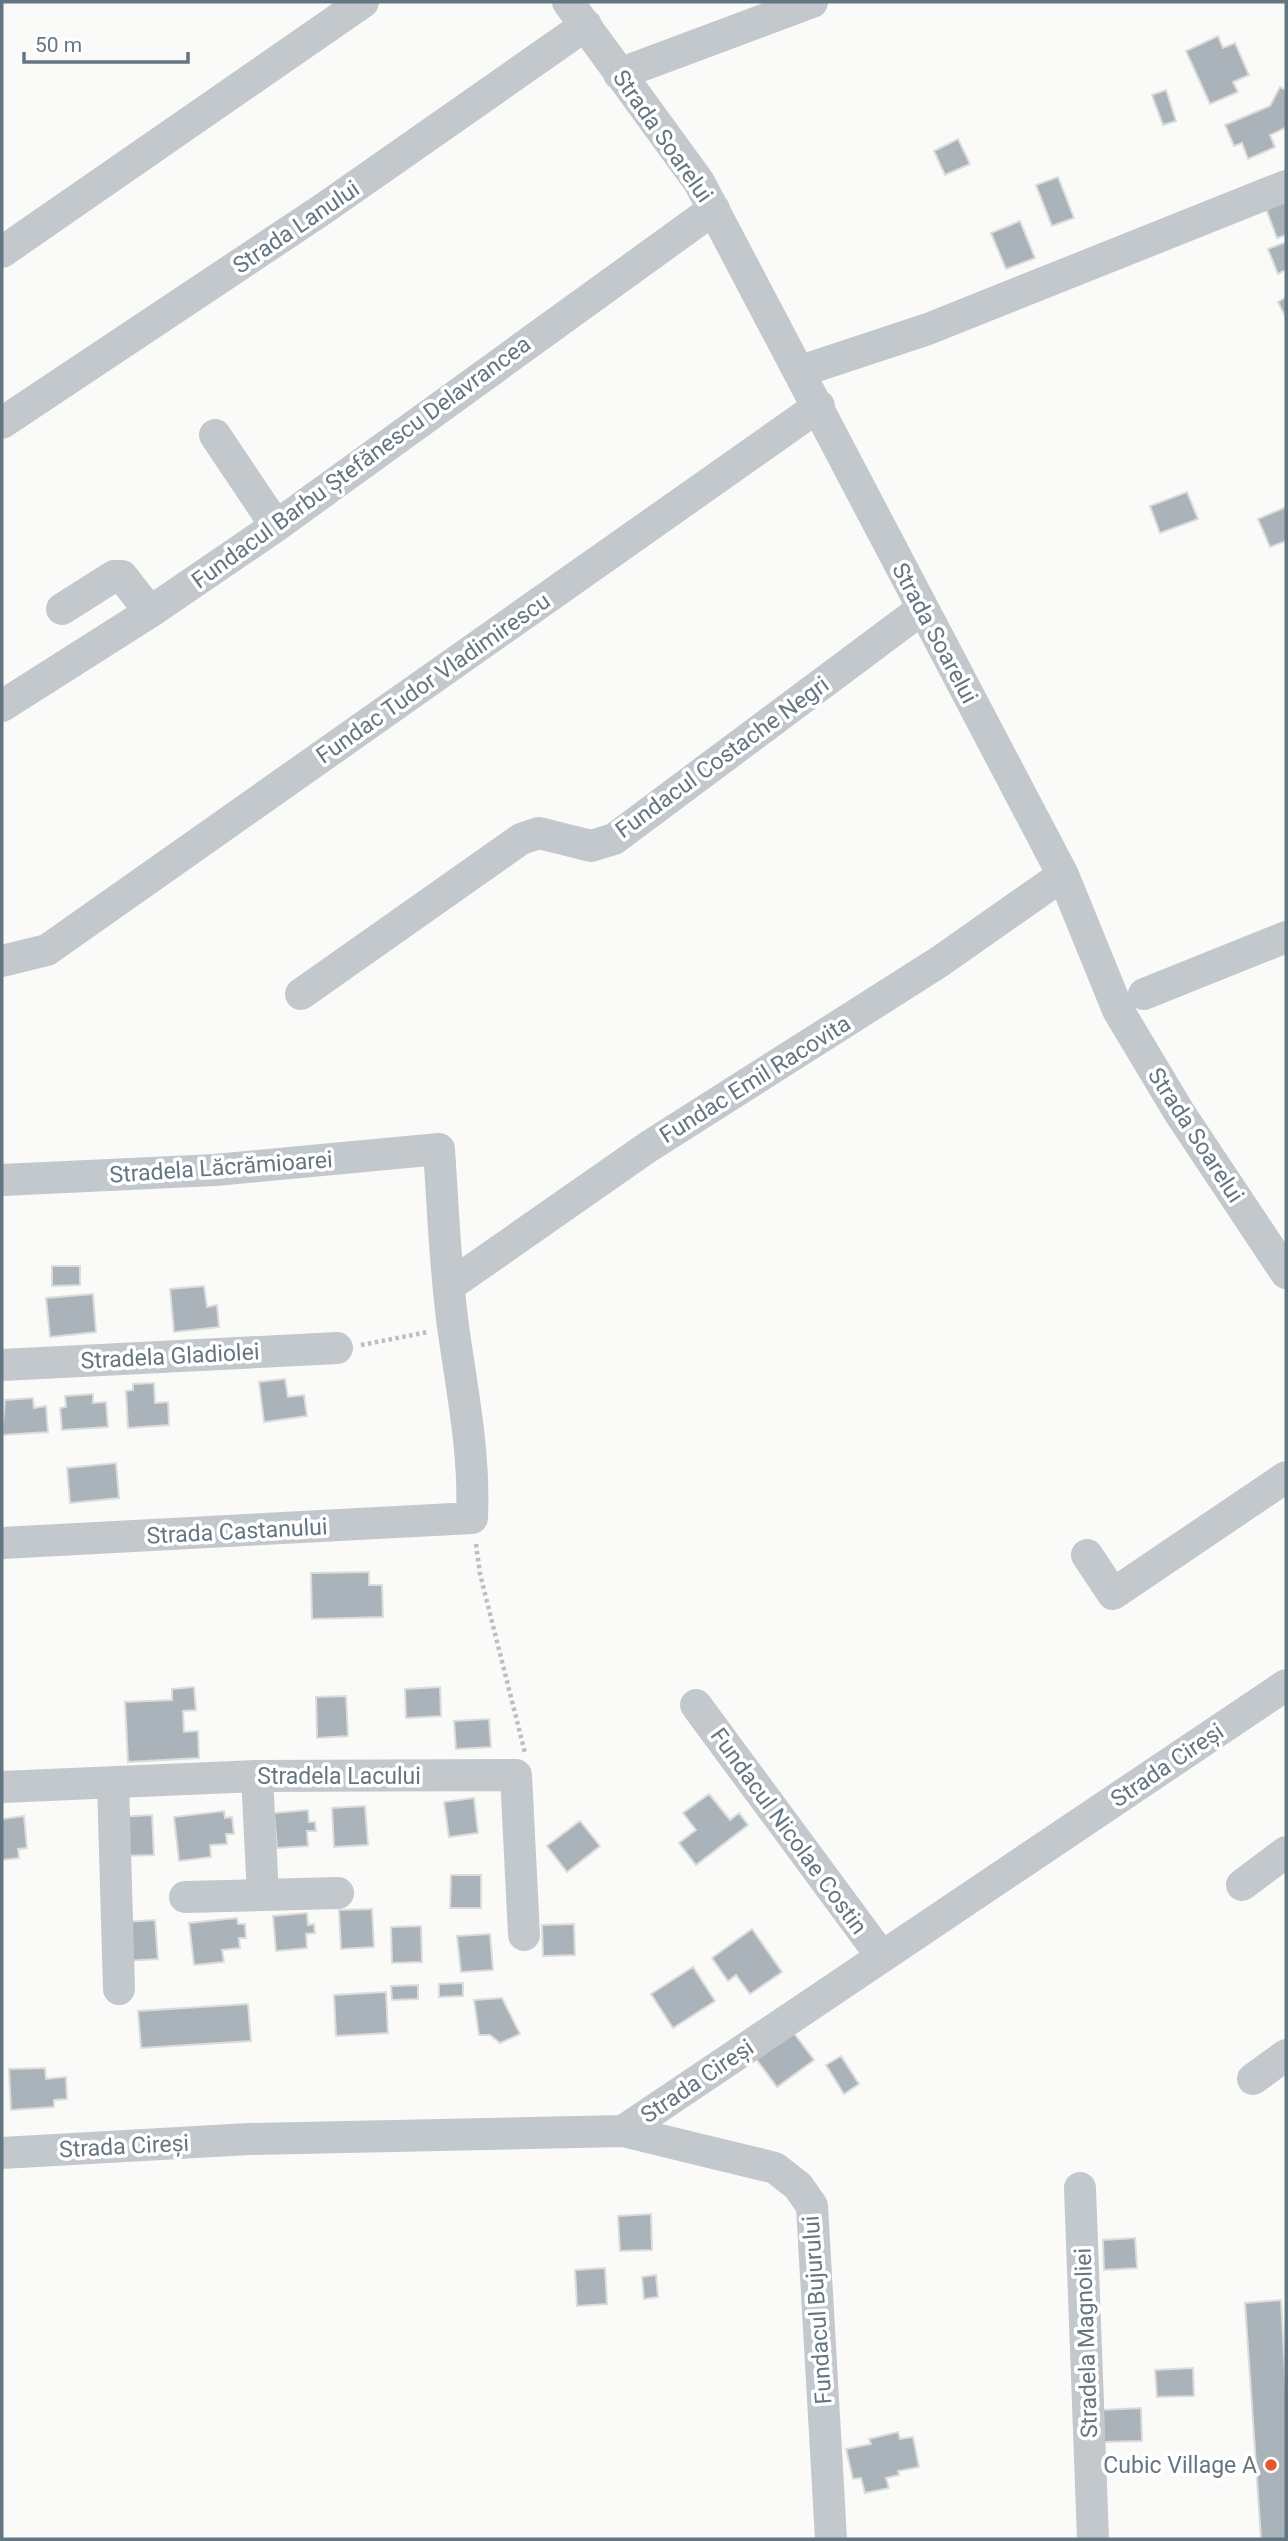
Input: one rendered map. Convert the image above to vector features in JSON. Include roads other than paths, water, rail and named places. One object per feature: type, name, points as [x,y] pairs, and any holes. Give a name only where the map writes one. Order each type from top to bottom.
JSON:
[{"type":"street","points":[[2,252],[363,2]]},
{"type":"street","points":[[619,74],[813,2]]},
{"type":"street","name":"Strada Soarelui","points":[[577,14],[699,181],[1063,875],[1118,1010],[1179,1112],[1286,1273]]},
{"type":"street","name":"Strada Lanului","points":[[2,423],[323,209],[577,14]]},
{"type":"street","points":[[801,371],[928,329],[1286,186]]},
{"type":"street","name":"Fundacul Barbu Ștefănescu Delavrancea","points":[[2,706],[150,612],[276,526],[714,209]]},
{"type":"street","name":"Fundac Tudor Vladimirescu","points":[[2,961],[47,950],[819,406]]},
{"type":"street","points":[[215,435],[276,526]]},
{"type":"street","points":[[62,609],[114,576],[122,576],[150,612]]},
{"type":"street","name":"Fundacul Costache Negri","points":[[301,994],[521,839],[539,833],[591,846],[614,839],[922,609]]},
{"type":"street","name":"Fundac Emil Racovita","points":[[449,1286],[648,1147],[939,962],[1063,875]]},
{"type":"street","points":[[1144,994],[1286,937]]},
{"type":"street","name":"Stradela Lăcrămioarei","points":[[2,1180],[215,1170],[439,1149],[449,1286]]},
{"type":"street","name":"Strada Castanului","points":[[2,1543],[472,1518],[474,1479],[468,1418],[449,1286]]},
{"type":"street","name":"Stradela Gladiolei","points":[[2,1365],[337,1348]]},
{"type":"street","points":[[1087,1555],[1113,1594],[1286,1477]]},
{"type":"street","name":"Strada Cireși","points":[[2,2152],[249,2139],[623,2131],[1286,1685]]},
{"type":"street","name":"Fundacul Nicolae Costin","points":[[696,1705],[882,1957]]},
{"type":"street","name":"Stradela Lacului","points":[[2,1787],[257,1776],[516,1775],[524,1935]]},
{"type":"street","points":[[257,1776],[263,1895]]},
{"type":"street","points":[[113,1783],[119,1989]]},
{"type":"street","points":[[1242,1885],[1286,1852]]},
{"type":"street","points":[[186,1897],[338,1893]]},
{"type":"street","points":[[1253,2079],[1286,2055]]},
{"type":"street","name":"Fundacul Bujurului","points":[[623,2131],[775,2168],[798,2186],[812,2206],[831,2539]]},
{"type":"street","name":"Stradela Magnoliei","points":[[1080,2188],[1093,2539]]},
{"type":"place","name":"Cubic Village A","points":[[1271,2465]]}]
